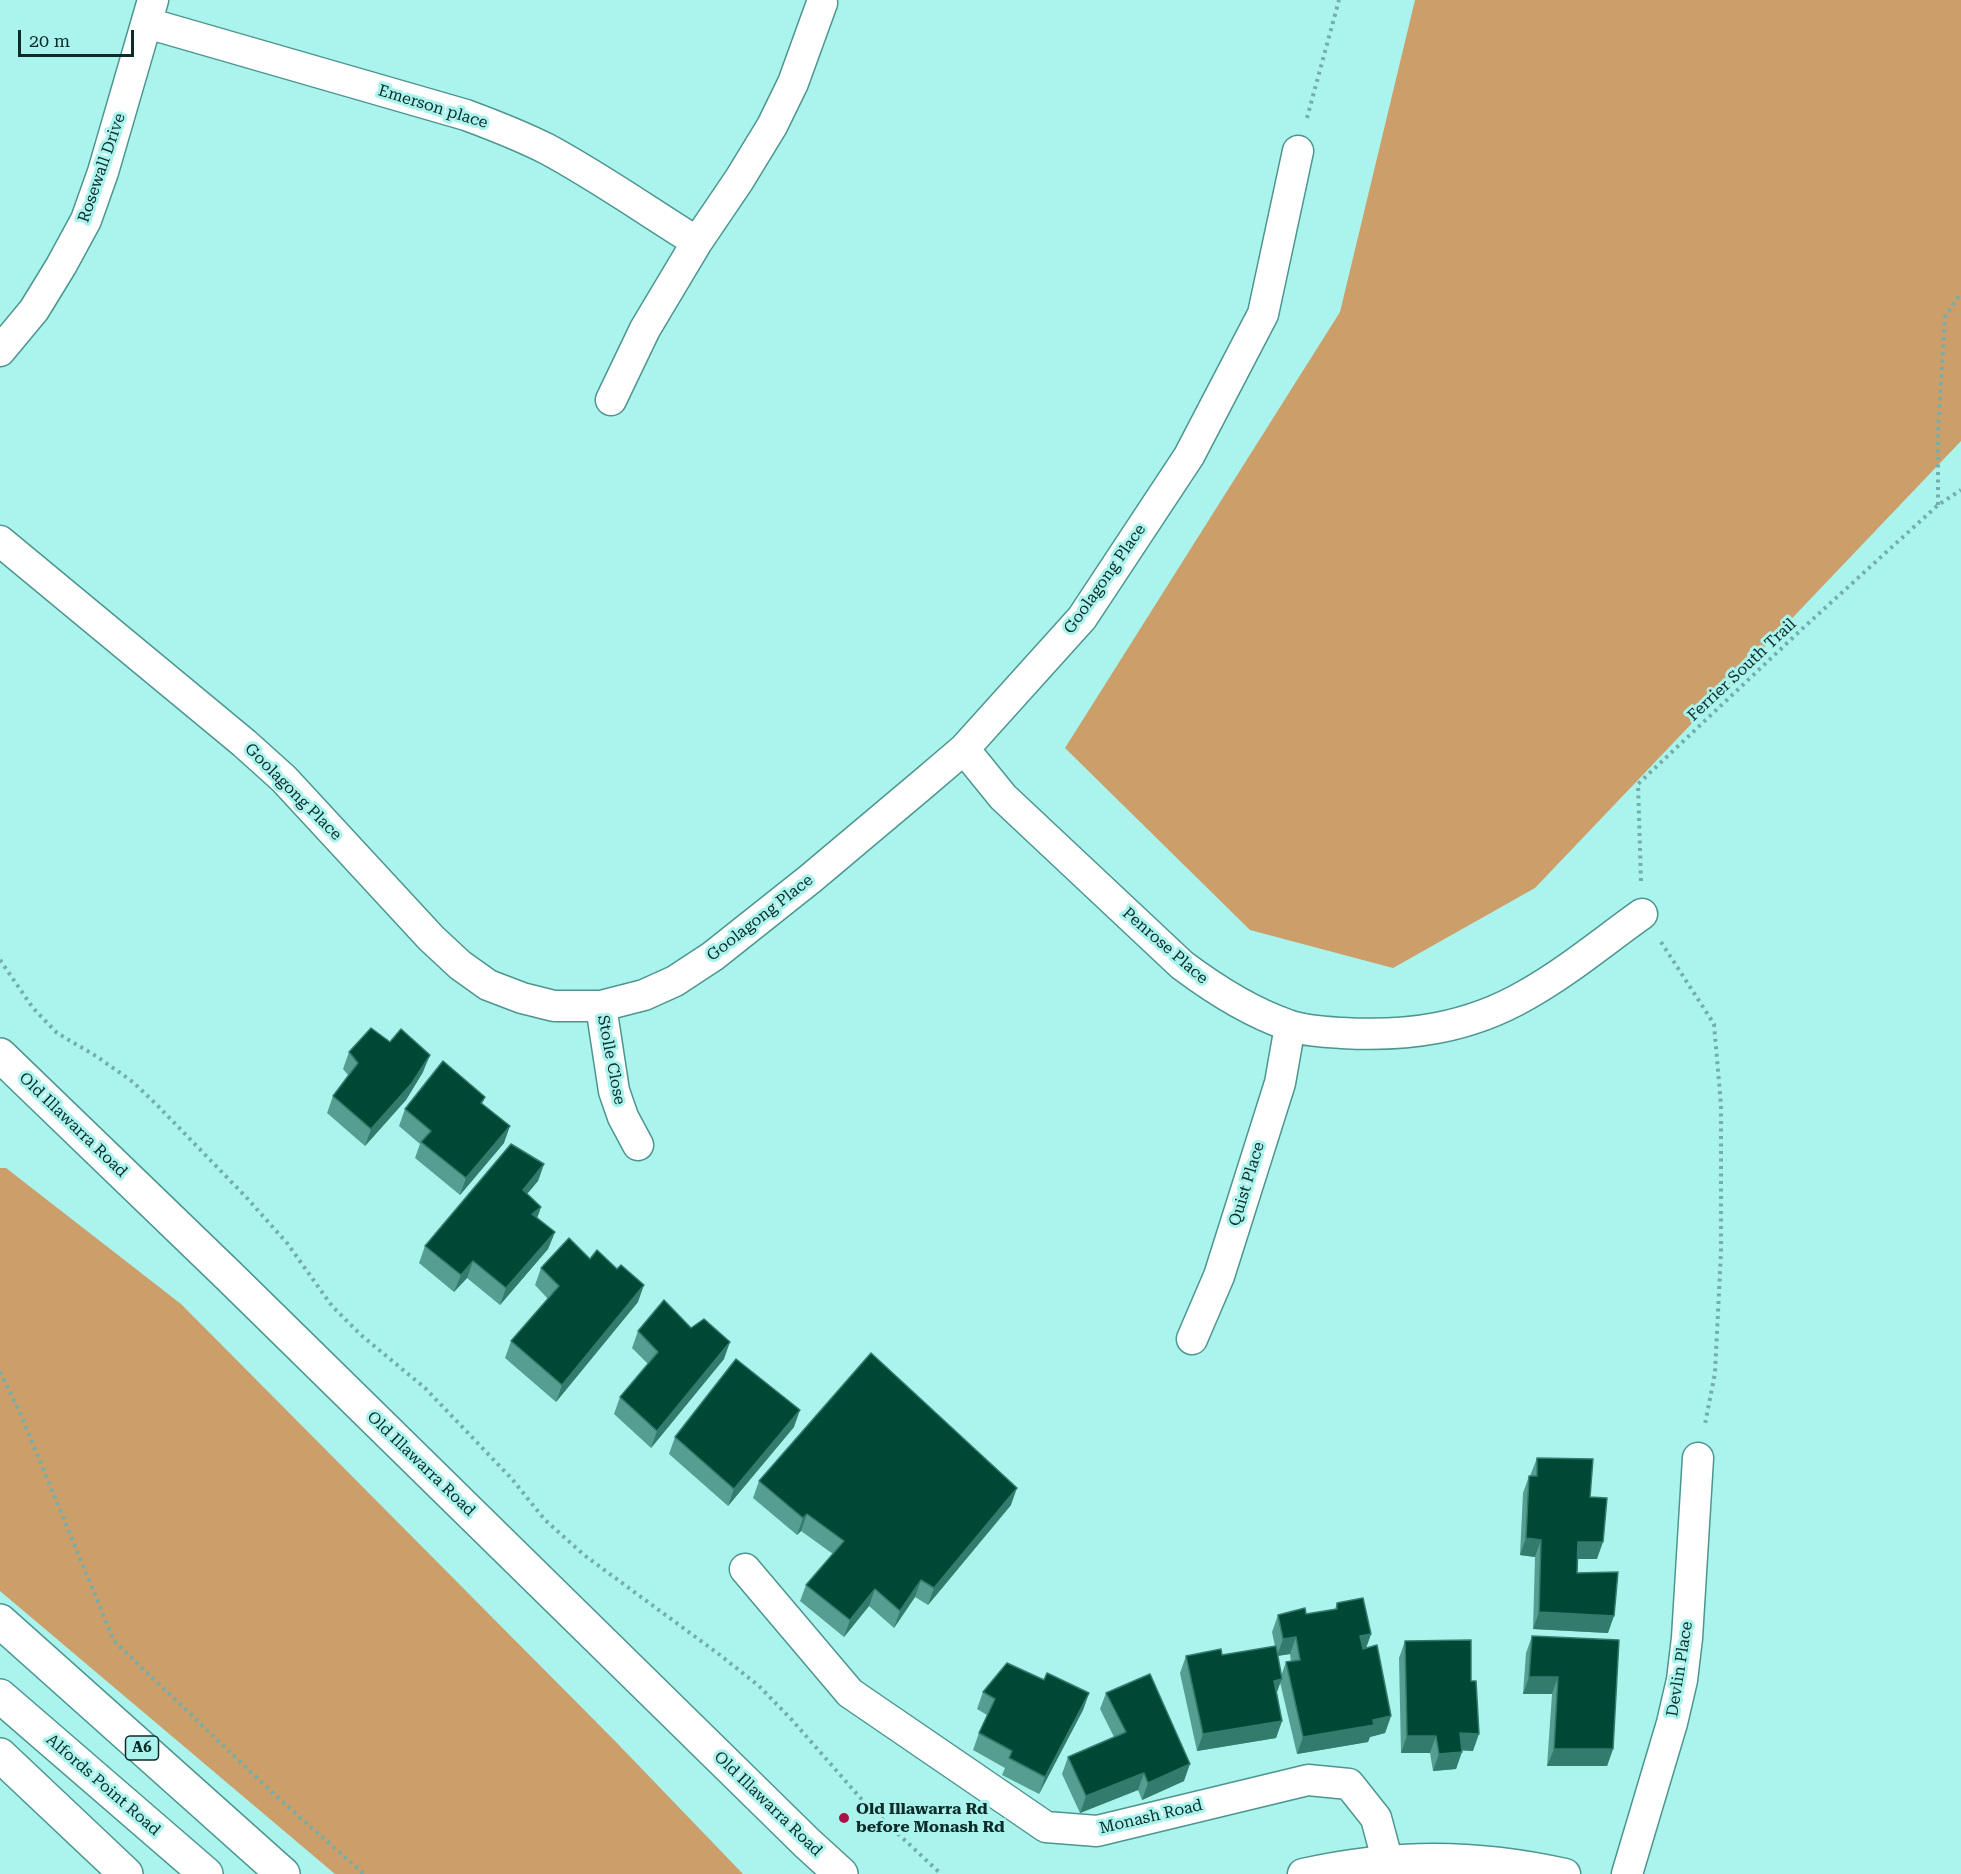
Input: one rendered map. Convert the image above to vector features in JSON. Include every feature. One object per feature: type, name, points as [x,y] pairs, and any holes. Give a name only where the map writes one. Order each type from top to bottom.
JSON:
[{"type":"main road","name":"Old Illawarra Road","points":[[0,1055],[237,1283],[841,1874]]},
{"type":"main road","name":"A6","points":[[0,1621],[283,1874]]},
{"type":"main road","name":"Alfords Point Road","points":[[0,1696],[206,1874]]},
{"type":"main road","points":[[0,1755],[126,1874]]},
{"type":"street","points":[[611,400],[645,329],[697,242],[772,126],[793,83],[822,3]]},
{"type":"street","name":"Emerson place","points":[[150,11],[506,130],[592,176],[697,242]]},
{"type":"street","name":"Rosewall Drive","points":[[0,351],[34,310],[86,220],[103,172],[150,11]]},
{"type":"street","name":"Goolagong Place","points":[[0,541],[235,735],[284,779],[431,938],[460,965],[488,985],[522,998],[554,1005],[600,1006],[644,995],[675,981],[713,956],[810,879],[964,749],[1082,618],[1189,456],[1263,314],[1298,151]]},
{"type":"street","name":"Penrose Place","points":[[964,749],[1003,797],[1182,965],[1209,985],[1240,1003],[1290,1026],[1330,1032],[1399,1034],[1444,1027],[1487,1014],[1535,989],[1642,914]]},
{"type":"street","name":"Stolle Close","points":[[600,1006],[614,1091],[623,1117],[638,1145]]},
{"type":"street","name":"Quist Place","points":[[1192,1339],[1219,1276],[1280,1083],[1290,1026]]},
{"type":"street","name":"Devlin Place","points":[[1627,1874],[1672,1723],[1682,1680],[1687,1638],[1698,1458]]},
{"type":"street","name":"Monash Road","points":[[745,1569],[850,1693],[1046,1827],[1097,1831],[1308,1780],[1349,1784],[1376,1818],[1387,1859]]},
{"type":"street","points":[[1303,1874],[1387,1859],[1433,1858],[1481,1861],[1565,1874]]},
{"type":"path","points":[[1298,151],[1340,0]]},
{"type":"path","points":[[1938,504],[1938,433],[1945,317],[1961,293]]},
{"type":"path","name":"Ferrier South Trail","points":[[1642,914],[1638,784],[1938,504],[1961,490]]},
{"type":"path","points":[[1642,914],[1714,1024],[1721,1105],[1721,1252],[1715,1373],[1698,1458]]},
{"type":"path","points":[[0,960],[33,1008],[57,1033],[96,1056],[133,1082],[156,1104],[287,1243],[332,1306],[360,1335],[424,1388],[512,1479],[545,1520],[584,1555],[759,1686],[864,1802],[941,1874]]},
{"type":"path","points":[[0,1371],[21,1415],[114,1641],[278,1798],[364,1874]]},
{"type":"shaded area","points":[[1415,0],[1961,0],[1961,441],[1535,888],[1393,968],[1250,930],[1065,748],[1340,312]]},
{"type":"shaded area","points":[[0,1168],[6,1168],[181,1304],[615,1741],[743,1874],[335,1874],[0,1591]]},
{"type":"building","points":[[371,1028],[390,1042],[401,1029],[430,1055],[412,1083],[371,1129],[333,1096],[358,1063],[349,1052]]},
{"type":"building","points":[[443,1061],[485,1097],[481,1103],[510,1126],[466,1178],[421,1142],[431,1131],[405,1109]]},
{"type":"building","points":[[511,1144],[544,1164],[523,1190],[541,1207],[532,1214],[555,1232],[506,1288],[473,1261],[461,1275],[425,1246]]},
{"type":"building","points":[[569,1238],[590,1259],[597,1250],[617,1269],[621,1265],[644,1285],[562,1385],[511,1341],[559,1286],[541,1268]]},
{"type":"building","points":[[664,1300],[691,1328],[704,1319],[730,1342],[657,1431],[620,1397],[658,1352],[638,1331]]},
{"type":"building","points":[[871,1353],[1017,1488],[934,1588],[921,1580],[900,1611],[875,1589],[850,1620],[806,1585],[844,1541],[807,1514],[803,1518],[759,1481]]},
{"type":"building","points":[[736,1359],[800,1410],[734,1489],[675,1437]]},
{"type":"building","points":[[1537,1458],[1593,1459],[1590,1497],[1607,1498],[1603,1542],[1578,1542],[1577,1573],[1618,1572],[1614,1616],[1539,1612],[1541,1540],[1526,1538],[1529,1476],[1537,1476]]},
{"type":"building","points":[[1363,1598],[1371,1634],[1360,1636],[1363,1649],[1377,1645],[1391,1716],[1373,1720],[1374,1725],[1303,1737],[1286,1662],[1300,1660],[1296,1637],[1283,1639],[1278,1615],[1305,1608],[1306,1614],[1337,1609],[1337,1603]]},
{"type":"building","points":[[1532,1636],[1619,1640],[1613,1749],[1554,1749],[1558,1677],[1529,1677]]},
{"type":"building","points":[[1471,1640],[1471,1681],[1476,1681],[1479,1734],[1460,1733],[1462,1752],[1439,1754],[1436,1736],[1407,1736],[1405,1641]]},
{"type":"building","points":[[1276,1646],[1282,1679],[1274,1681],[1282,1721],[1203,1734],[1186,1656],[1221,1649],[1222,1655]]},
{"type":"building","points":[[1007,1663],[1044,1680],[1047,1673],[1089,1693],[1045,1777],[1009,1758],[1012,1751],[979,1733],[995,1699],[983,1692]]},
{"type":"building","points":[[1150,1674],[1190,1764],[1148,1783],[1144,1773],[1086,1796],[1068,1757],[1126,1732],[1106,1693]]},
{"type":"place","name":"Old Illawarra Rd before Monash Rd","points":[[844,1818]]}]
